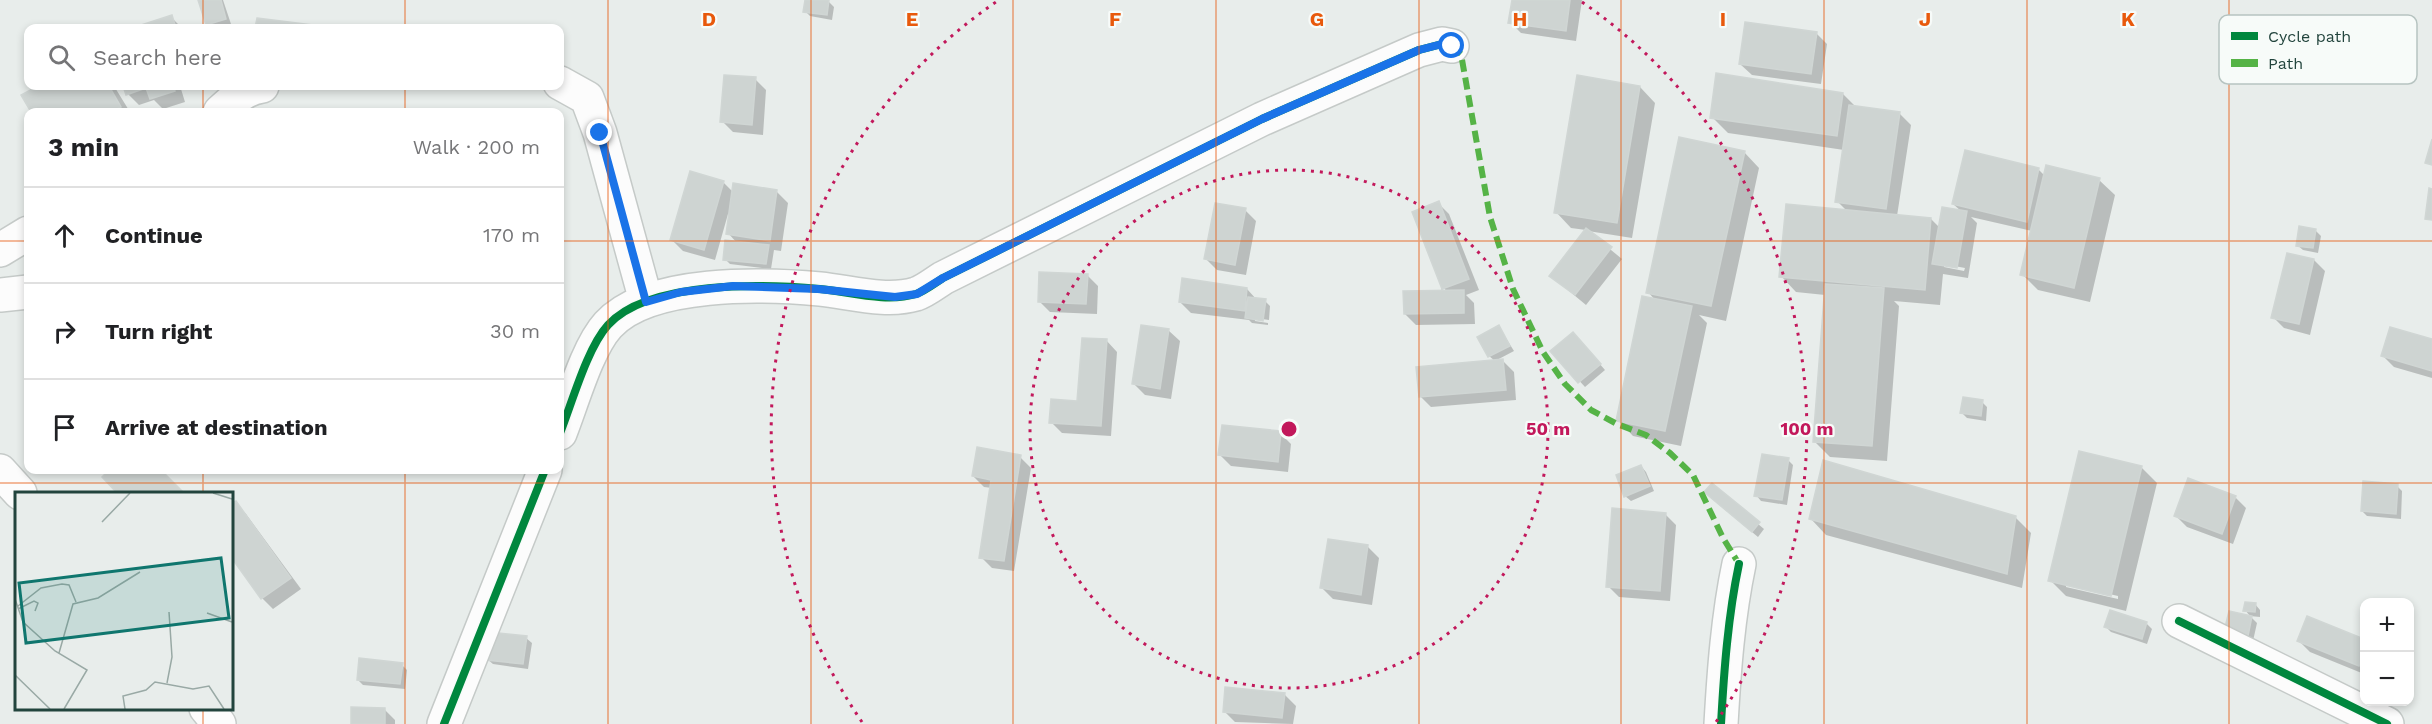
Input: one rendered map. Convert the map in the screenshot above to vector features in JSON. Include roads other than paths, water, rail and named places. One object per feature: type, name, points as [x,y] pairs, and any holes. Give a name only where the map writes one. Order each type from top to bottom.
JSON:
[{"type":"street","points":[[564,423],[594,345],[609,324],[646,302],[681,292],[733,286],[818,289],[895,297],[917,294],[943,278],[1262,119],[1419,50],[1442,44],[1452,46]]},
{"type":"street","points":[[564,85],[587,98],[600,133],[646,302]]},
{"type":"street","points":[[224,108],[248,90]]},
{"type":"street","points":[[0,250],[24,235]]},
{"type":"street","points":[[0,295],[24,292]]},
{"type":"street","points":[[0,471],[19,492]]},
{"type":"street","points":[[444,724],[543,474]]},
{"type":"street","points":[[1721,724],[1729,632],[1739,564]]},
{"type":"street","points":[[2179,621],[2387,724]]},
{"type":"street","points":[[207,709],[219,724]]}]
